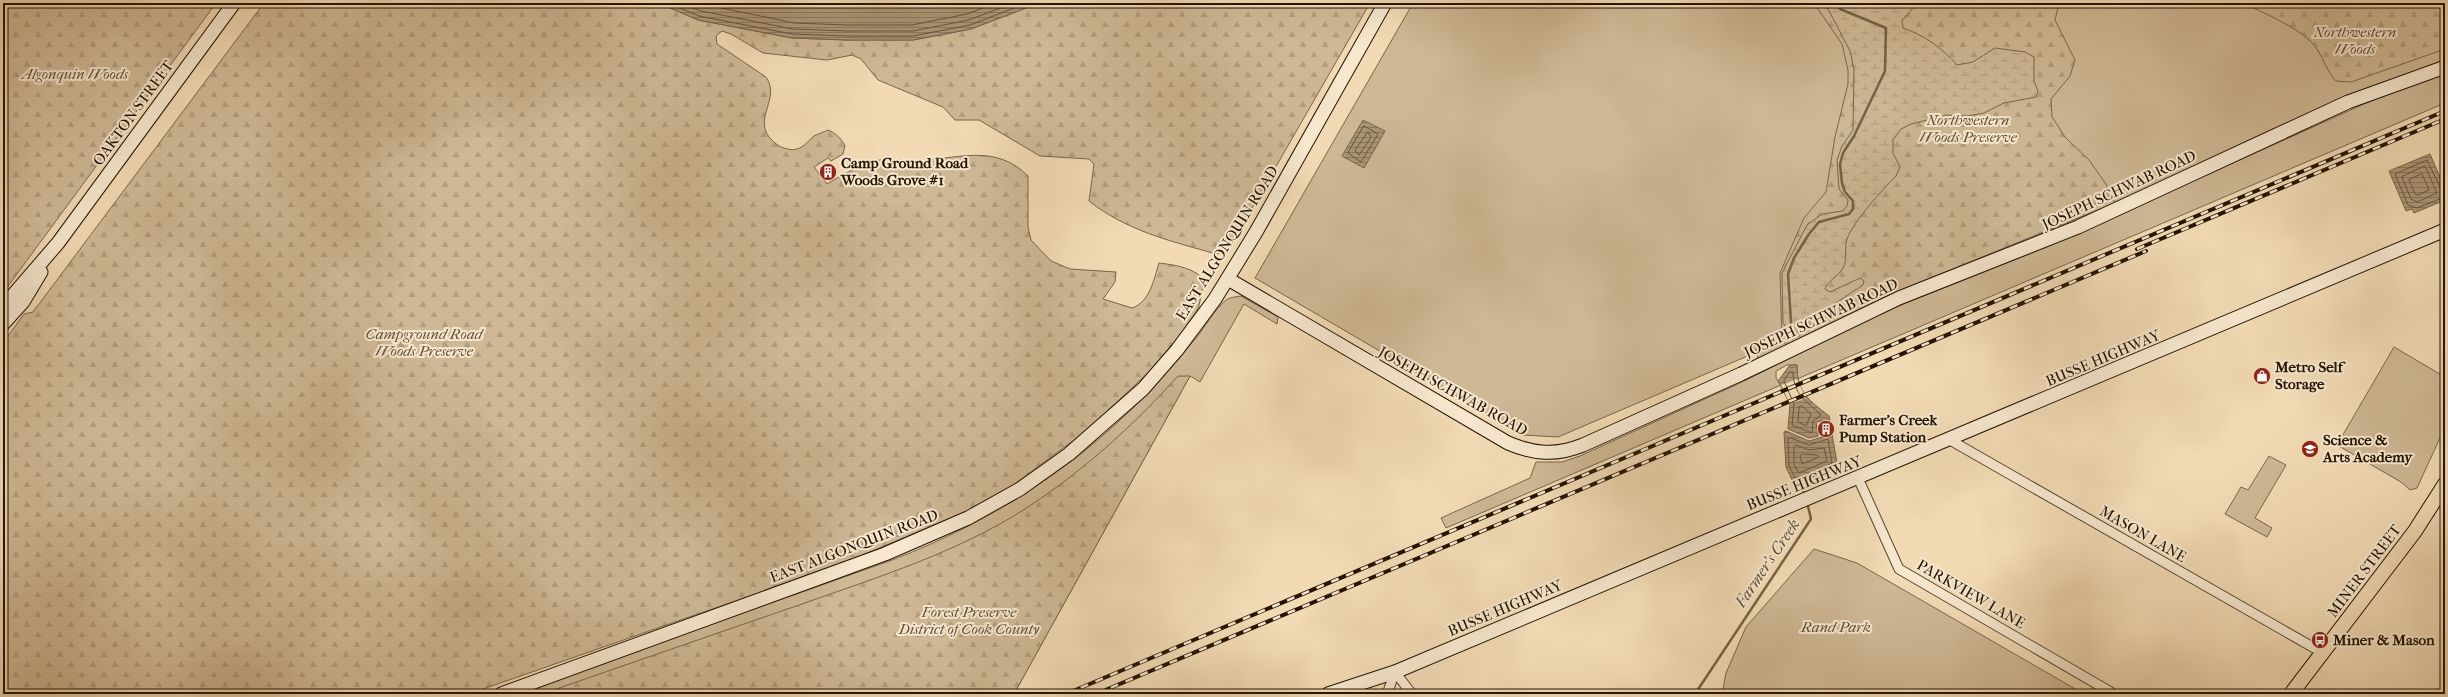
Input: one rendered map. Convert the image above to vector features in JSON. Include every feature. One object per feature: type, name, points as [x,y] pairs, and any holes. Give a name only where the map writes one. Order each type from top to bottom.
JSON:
[{"type":"main road","name":"OAKTON STREET","points":[[3,312],[14,294],[58,243],[234,3]]},
{"type":"main road","name":"EAST ALGONQUIN ROAD","points":[[501,694],[885,554],[968,518],[1020,489],[1069,454],[1143,389],[1182,344],[1228,279],[1385,3]]},
{"type":"main road","name":"JOSEPH SCHWAB ROAD","points":[[1228,279],[1508,442],[1535,452],[1559,452],[1583,445],[1741,374],[1899,298],[2078,228],[2348,102],[2445,67]]},
{"type":"main road","name":"BUSSE HIGHWAY","points":[[1328,694],[1395,672],[1950,440],[2445,230]]},
{"type":"main road","name":"OAKTON STREET","points":[[3,324],[23,302],[58,243]]},
{"type":"main road","name":"MINER STREET","points":[[2291,694],[2415,531],[2445,484]]},
{"type":"street","name":"MASON LANE","points":[[1950,440],[2323,653]]},
{"type":"street","name":"PARKVIEW LANE","points":[[1858,478],[1899,569],[2114,694]]},
{"type":"street","points":[[1387,694],[1395,672]]},
{"type":"street","points":[[1395,672],[1412,694]]},
{"type":"green space","name":"Algonquin Woods","points":[[3,3],[216,3],[3,293]]},
{"type":"green space","name":"Campground Road Woods Preserve","points":[[264,3],[659,3],[698,20],[792,38],[913,40],[971,29],[1039,3],[1370,3],[1232,243],[1224,252],[1216,254],[1134,228],[1089,201],[1094,164],[1089,159],[1040,156],[979,120],[955,120],[943,107],[878,80],[861,59],[852,55],[827,60],[763,53],[731,34],[722,31],[716,36],[717,44],[766,77],[770,86],[770,95],[764,120],[765,129],[769,137],[779,146],[795,150],[804,145],[814,136],[828,130],[836,134],[843,142],[845,145],[843,154],[831,161],[828,158],[814,167],[827,184],[858,168],[880,160],[889,159],[913,161],[974,155],[1002,159],[1015,166],[1028,176],[1028,227],[1031,240],[1051,261],[1070,269],[1116,272],[1115,282],[1103,299],[1132,308],[1138,305],[1143,301],[1153,283],[1159,263],[1191,270],[1205,281],[1198,309],[1180,335],[1151,370],[1085,432],[1013,485],[963,513],[841,564],[469,694],[4,694],[3,343],[24,314],[33,312]]},
{"type":"green space","name":"Northwestern Woods Preserve","points":[[1413,3],[2445,3],[2445,61],[2350,95],[2268,131],[2115,203],[1891,294],[1758,359],[1756,349],[1750,355],[1558,437],[1523,435],[1255,278]]},
{"type":"green space","name":"Northwestern Woods Preserve","points":[[1811,3],[2059,3],[2055,20],[2075,60],[2070,76],[2051,99],[2052,117],[2065,137],[2089,160],[2106,184],[2115,203],[1891,294],[1786,345],[1782,339],[1780,273],[1804,218],[1826,192],[1835,137],[1848,84],[1848,70],[1842,44],[1818,9]]},
{"type":"green space","points":[[1822,3],[1917,3],[1902,21],[1903,28],[1918,34],[1932,43],[1957,65],[1973,62],[1995,48],[2025,52],[2034,57],[2034,81],[2038,91],[2036,97],[2004,103],[1984,113],[1967,116],[1947,115],[1911,124],[1901,129],[1893,140],[1893,153],[1900,167],[1896,176],[1876,197],[1855,224],[1847,239],[1843,268],[1839,274],[1828,283],[1825,289],[1830,292],[1860,278],[1864,281],[1863,285],[1830,307],[1805,320],[1794,338],[1790,339],[1783,322],[1782,273],[1807,225],[1822,214],[1843,211],[1847,206],[1848,200],[1839,189],[1837,160],[1842,146],[1853,130],[1854,69],[1850,51],[1828,9]]},
{"type":"green space","name":"Northwestern Woods","points":[[2244,3],[2445,3],[2445,49],[2351,82],[2336,81],[2317,49],[2303,35],[2284,23]]},
{"type":"green space","points":[[2445,73],[2445,103],[1797,379],[1797,365],[1787,365],[1776,371],[1776,378],[1781,385],[1446,528],[1441,518],[1530,478],[1536,462],[1562,462],[1580,456],[1740,383],[1886,311],[2047,247],[2375,99]]},
{"type":"green space","name":"Forest Preserve District of Cook County","points":[[1241,296],[1278,317],[1277,324],[1244,304],[1200,382],[1190,376],[1014,694],[515,694],[895,559],[963,529],[996,511],[1057,472],[1115,425],[1170,369],[1222,304],[1229,298]]},
{"type":"green space","points":[[2394,347],[2445,377],[2445,427],[2417,488],[2410,490],[2401,482],[2337,445]]},
{"type":"green space","name":"Forest Preserve District of Cook County","points":[[1178,376],[1190,376],[1014,694],[542,694],[888,574],[972,539],[1025,509],[1066,480],[1106,448],[1161,395]]},
{"type":"green space","points":[[2269,456],[2286,465],[2255,518],[2272,528],[2267,537],[2225,514],[2241,487],[2248,490]]},
{"type":"green space","name":"Rand Park","points":[[1814,549],[1857,563],[2084,694],[1722,694],[1726,673],[1746,627]]},
{"type":"water","points":[[659,3],[1039,3],[971,29],[913,40],[847,40],[792,38],[698,20]]},
{"type":"water","points":[[1363,120],[1385,131],[1364,168],[1342,156]]},
{"type":"water","points":[[2430,154],[2445,189],[2445,200],[2414,213],[2412,209],[2406,211],[2389,171]]},
{"type":"water","points":[[1790,365],[1797,365],[1799,383],[1802,389],[1810,400],[1829,416],[1830,420],[1816,422],[1818,436],[1809,438],[1788,429],[1790,404],[1778,381]]},
{"type":"water","points":[[1786,431],[1809,441],[1832,434],[1837,463],[1833,469],[1794,484],[1786,467],[1784,432]]},
{"type":"pier","points":[[1797,379],[1806,398],[1790,404],[1781,385]]},
{"type":"waterway","name":"Farmer's Creek","points":[[1792,338],[1788,274],[1794,258],[1809,234],[1819,222],[1849,214],[1853,209],[1853,201],[1845,192],[1842,183],[1840,164],[1843,153],[1854,136],[1885,71],[1886,28],[1840,9],[1835,3]]},
{"type":"waterway","name":"Farmer's Creek","points":[[1799,480],[1805,496]]},
{"type":"waterway","name":"Farmer's Creek","points":[[1695,694],[1811,519],[1807,502]]},
{"type":"railway","points":[[1066,694],[2445,111]]},
{"type":"railway","points":[[2137,249],[2445,119]]},
{"type":"railway","points":[[1096,694],[2146,251]]},
{"type":"place","name":"Camp Ground Road Woods Grove #1","points":[[828,172]]},
{"type":"place","name":"Metro Self Storage","points":[[2262,376]]},
{"type":"place","name":"Farmer's Creek Pump Station","points":[[1826,429]]},
{"type":"place","name":"Science & Arts Academy","points":[[2310,449]]},
{"type":"place","name":"Miner & Mason","points":[[2320,640]]}]
